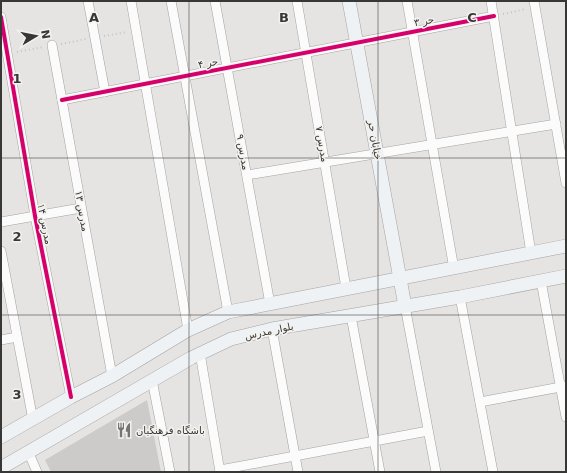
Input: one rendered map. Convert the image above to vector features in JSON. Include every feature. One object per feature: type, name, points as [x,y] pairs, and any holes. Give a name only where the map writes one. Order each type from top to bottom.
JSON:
[{"type":"main road","name":"خیابان حر","points":[[349,1],[405,306]]},
{"type":"main road","points":[[1,437],[71,397],[112,376],[188,330],[228,312],[346,288],[400,280],[566,246]]},
{"type":"main road","name":"بلوار مدرس","points":[[1,468],[152,380],[200,353],[230,339],[272,329],[351,316],[566,276]]},
{"type":"street","points":[[88,1],[105,92]]},
{"type":"street","points":[[131,1],[188,330]]},
{"type":"street","points":[[171,1],[228,312]]},
{"type":"street","name":"مدرس ۹","points":[[215,1],[270,304]]},
{"type":"street","name":"مدرس ۷","points":[[297,1],[346,288]]},
{"type":"street","points":[[407,1],[454,269]]},
{"type":"street","points":[[491,1],[531,253]]},
{"type":"street","points":[[535,4],[566,183]]},
{"type":"street","name":"حر ۳","points":[[357,42],[494,16]]},
{"type":"street","name":"مدرس ۱۴","points":[[1,17],[35,216],[71,397]]},
{"type":"street","name":"حر ۴","points":[[62,100],[357,42]]},
{"type":"street","name":"مدرس ۱۳","points":[[52,45],[112,376]]},
{"type":"street","points":[[247,175],[556,124]]},
{"type":"street","points":[[1,222],[81,208]]},
{"type":"street","points":[[1,251],[33,420]]},
{"type":"street","points":[[541,281],[563,387],[566,417]]},
{"type":"street","points":[[460,296],[493,472]]},
{"type":"street","points":[[405,306],[436,472]]},
{"type":"street","points":[[351,316],[380,472]]},
{"type":"street","points":[[272,329],[298,472]]},
{"type":"street","points":[[1,340],[17,337]]},
{"type":"street","points":[[200,353],[220,471],[428,431]]},
{"type":"street","points":[[152,380],[170,472]]},
{"type":"street","points":[[480,402],[563,387]]},
{"type":"street","points":[[28,451],[37,472]]},
{"type":"path","points":[[494,16],[535,4]]},
{"type":"path","points":[[7,54],[136,30]]},
{"type":"building","name":"باشگاه فرهنگیان","points":[[147,400],[161,472],[51,472],[45,460]]},
{"type":"cycle path","points":[[62,100],[494,16]]},
{"type":"cycle path","points":[[1,17],[35,216],[71,397]]},
{"type":"place","name":"باشگاه فرهنگیان","points":[[124,430]]}]
